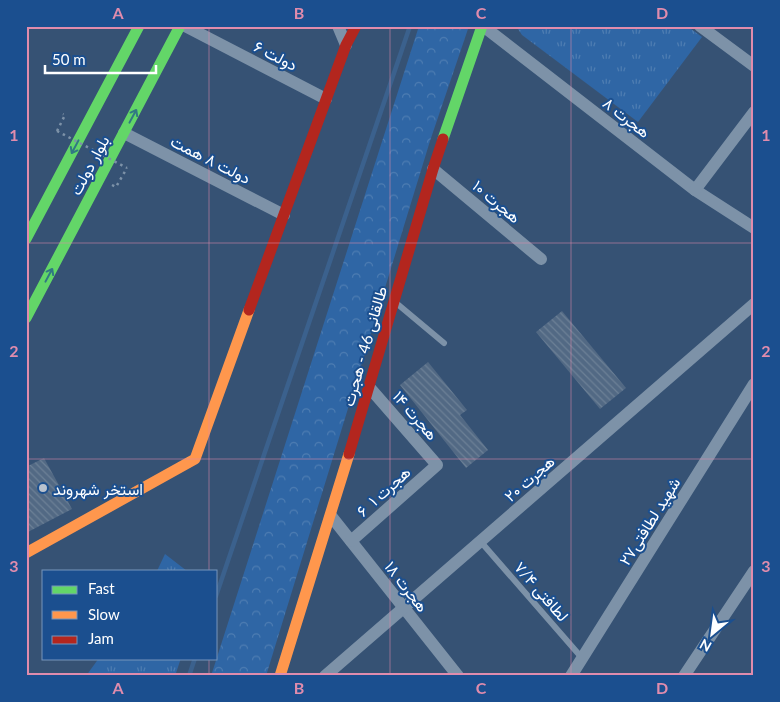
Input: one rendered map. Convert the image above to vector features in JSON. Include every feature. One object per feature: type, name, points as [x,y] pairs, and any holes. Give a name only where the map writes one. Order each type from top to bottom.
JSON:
[{"type":"street","name":"بلوار دولت","points":[[26,240],[139,26]]},
{"type":"street","name":"بلوار دولت","points":[[26,318],[180,26]]},
{"type":"street","name":"دولت ۶","points":[[185,26],[326,99]]},
{"type":"street","points":[[338,26],[346,45]]},
{"type":"street","points":[[26,553],[195,460],[346,45],[356,26]]},
{"type":"street","name":"طالقانی 46 - هجرت","points":[[280,676],[331,516],[433,168],[483,26]]},
{"type":"street","name":"هجرت ۸","points":[[483,26],[695,190],[754,228]]},
{"type":"street","points":[[700,26],[754,66]]},
{"type":"street","points":[[695,190],[754,112]]},
{"type":"street","name":"دولت ۸ همت","points":[[124,133],[284,214]]},
{"type":"street","name":"هجرت ۱۰","points":[[433,168],[541,258]]},
{"type":"street","name":"هجرت ۲۰","points":[[325,676],[754,304]]},
{"type":"street","name":"شهید لطافتی۲۷","points":[[571,676],[754,384]]},
{"type":"street","name":"هجرت ۱۴","points":[[369,386],[437,465]]},
{"type":"street","name":"هجرت ۱ ‍ ۶","points":[[351,541],[437,465]]},
{"type":"street","name":"هجرت ۱۸","points":[[331,516],[458,676]]},
{"type":"street","points":[[684,676],[754,571]]},
{"type":"lane","points":[[394,301],[444,344]]},
{"type":"lane","name":"لطافتی ۷/۴","points":[[481,542],[582,658]]},
{"type":"path","points":[[63,114],[65,116],[57,130],[126,168],[116,187]]},
{"type":"green space","points":[[419,26],[469,26],[430,141],[266,676],[211,676],[216,660],[218,660],[218,654]]},
{"type":"green space","points":[[516,26],[687,26],[702,37],[638,122],[522,35]]},
{"type":"green space","points":[[165,554],[186,570],[157,570]]},
{"type":"green space","points":[[98,660],[180,660],[175,676],[86,676]]},
{"type":"building","points":[[562,311],[626,388],[600,409],[536,332]]},
{"type":"building","points":[[428,362],[467,410],[460,415],[488,450],[466,468],[400,385]]},
{"type":"building","name":"استخر شهروند","points":[[44,458],[72,509],[26,533],[26,467]]},
{"type":"waterway","points":[[218,590],[410,26]]},
{"type":"waterway","points":[[189,676],[194,660]]},
{"type":"traffic: fast","points":[[26,239],[139,26]]},
{"type":"traffic: fast","points":[[26,318],[180,26]]},
{"type":"traffic: fast","points":[[443,139],[482,26]]},
{"type":"traffic: slow","points":[[26,553],[195,459],[249,310]]},
{"type":"traffic: slow","points":[[280,676],[349,454]]},
{"type":"traffic: jam","points":[[249,310],[346,45],[356,26]]},
{"type":"traffic: jam","points":[[349,454],[443,139]]},
{"type":"place","name":"استخر شهروند","points":[[43,488]]}]
